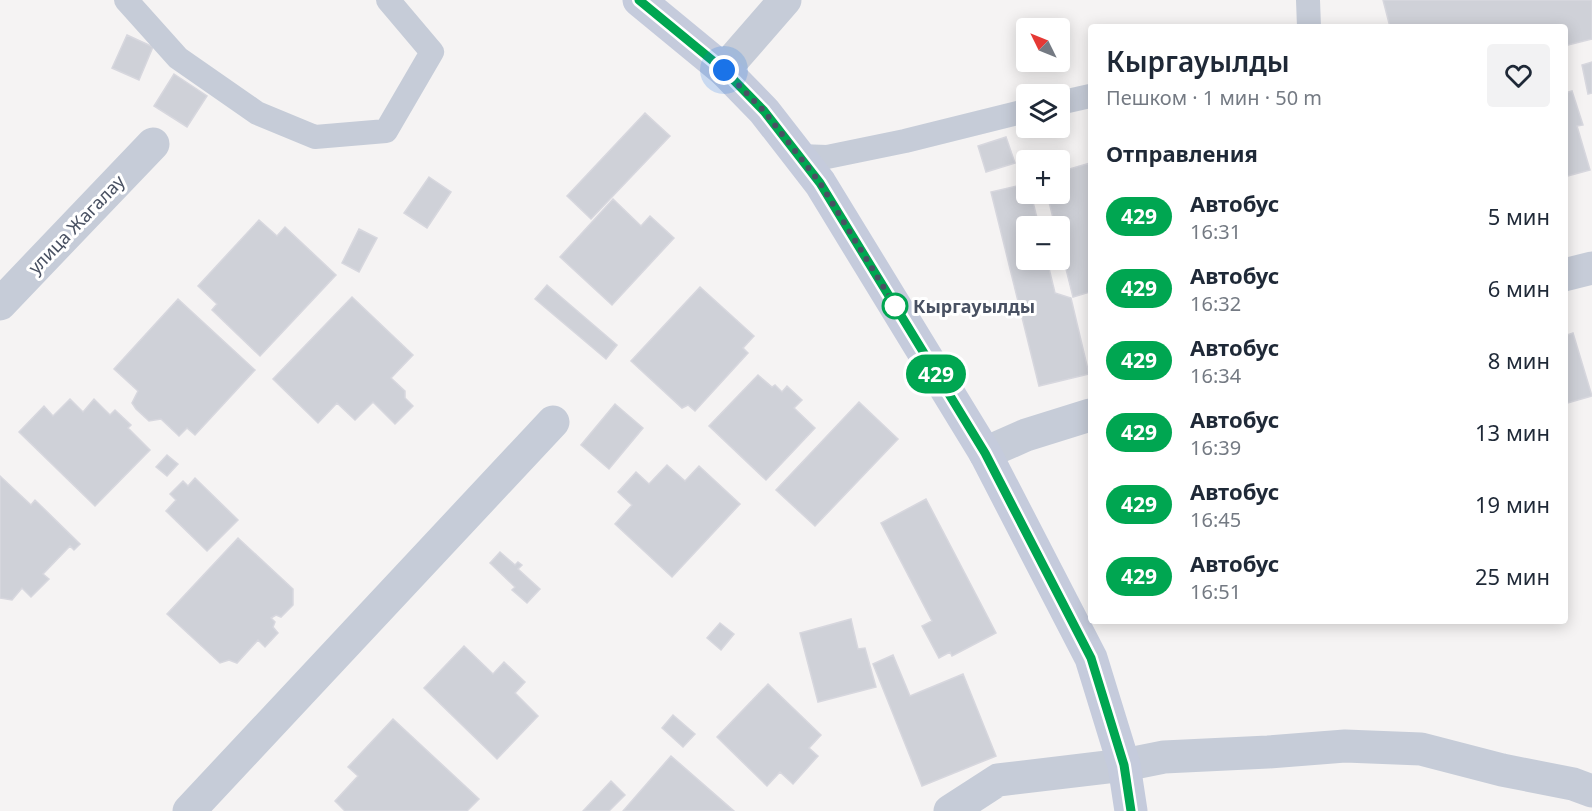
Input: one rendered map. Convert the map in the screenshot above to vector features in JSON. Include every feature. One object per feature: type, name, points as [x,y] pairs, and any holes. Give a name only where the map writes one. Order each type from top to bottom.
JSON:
[{"type":"main road","points":[[639,0],[724,70],[764,111],[820,183],[985,453],[1091,658],[1124,765],[1131,811]]},
{"type":"street","points":[[724,70],[785,0]]},
{"type":"street","name":"улица Жагалау","points":[[0,304],[153,144]]},
{"type":"street","points":[[1568,274],[1592,268]]},
{"type":"street","points":[[985,453],[1026,435],[1088,416]]},
{"type":"street","points":[[189,811],[553,422]]},
{"type":"street","points":[[950,811],[998,780],[1124,765],[1164,757],[1345,746],[1422,749],[1592,790]]},
{"type":"lane","points":[[126,0],[178,58],[257,113],[315,136],[386,131],[432,52],[388,0]]},
{"type":"lane","points":[[1308,0],[1309,24]]},
{"type":"lane","points":[[1070,101],[1088,96]]},
{"type":"lane","points":[[799,156],[827,157],[905,141],[1016,113]]},
{"type":"building","points":[[1383,0],[1592,0],[1592,39],[1568,45],[1568,24],[1389,24]]},
{"type":"building","points":[[127,35],[153,47],[139,80],[112,68]]},
{"type":"building","points":[[1592,62],[1592,93],[1588,94],[1582,65]]},
{"type":"building","points":[[174,74],[207,96],[187,127],[154,106]]},
{"type":"building","points":[[1572,91],[1583,125],[1577,126],[1590,170],[1568,176],[1568,92]]},
{"type":"building","points":[[645,113],[670,136],[591,219],[567,196]]},
{"type":"building","points":[[1006,137],[1015,163],[986,172],[978,146]]},
{"type":"building","points":[[1088,164],[1088,293],[1073,297],[1066,270],[1070,270],[1070,216],[1052,216],[1050,204],[1070,204],[1070,169]]},
{"type":"building","points":[[429,177],[451,192],[427,228],[404,213]]},
{"type":"building","points":[[1016,186],[1016,204],[1034,204],[1036,216],[1016,216],[1016,270],[1049,270],[1055,293],[1071,298],[1088,370],[1088,374],[1039,386],[991,192]]},
{"type":"building","points":[[613,199],[641,226],[650,216],[674,238],[612,305],[560,257]]},
{"type":"building","points":[[259,220],[277,236],[285,227],[336,275],[260,356],[212,310],[217,304],[198,286]]},
{"type":"building","points":[[359,229],[377,238],[359,272],[342,263]]},
{"type":"building","points":[[547,285],[617,345],[606,359],[535,299]]},
{"type":"building","points":[[700,287],[754,336],[743,348],[748,353],[695,411],[688,405],[682,408],[631,361]]},
{"type":"building","points":[[352,297],[413,355],[391,378],[405,391],[405,398],[413,406],[395,424],[373,402],[355,420],[337,403],[318,423],[273,379]]},
{"type":"building","points":[[178,299],[255,370],[195,435],[187,428],[179,436],[161,419],[149,421],[132,403],[138,391],[114,369]]},
{"type":"building","points":[[1573,333],[1592,396],[1568,403],[1568,335]]},
{"type":"building","points":[[758,375],[782,392],[787,386],[802,400],[794,408],[815,428],[766,480],[709,426]]},
{"type":"building","points":[[70,399],[83,412],[94,399],[110,415],[115,410],[131,425],[128,428],[150,450],[95,506],[19,432],[44,406],[53,416]]},
{"type":"building","points":[[859,402],[898,439],[815,526],[776,490]]},
{"type":"building","points":[[615,404],[643,428],[609,469],[581,445]]},
{"type":"building","points":[[167,455],[178,464],[167,476],[156,467]]},
{"type":"building","points":[[667,465],[685,481],[699,466],[740,504],[672,577],[615,524],[632,505],[618,492],[636,472],[649,484]]},
{"type":"building","points":[[0,476],[31,505],[35,500],[80,544],[74,550],[70,546],[43,574],[49,579],[31,597],[22,588],[12,600],[0,598]]},
{"type":"building","points":[[195,478],[238,520],[207,551],[166,511],[176,500],[170,494],[183,481],[188,486]]},
{"type":"building","points":[[926,499],[996,633],[952,656],[950,652],[939,658],[922,626],[932,621],[881,523]]},
{"type":"building","points":[[238,538],[293,589],[293,605],[281,617],[276,615],[271,618],[275,622],[273,627],[278,633],[265,647],[258,640],[237,663],[229,660],[220,663],[167,614]]},
{"type":"building","points":[[500,552],[515,565],[518,562],[522,565],[518,569],[540,589],[527,603],[512,590],[515,587],[490,563]]},
{"type":"building","points":[[851,619],[858,649],[865,648],[876,687],[818,702],[800,633]]},
{"type":"building","points":[[720,623],[734,634],[721,650],[707,638]]},
{"type":"building","points":[[464,646],[493,674],[504,662],[525,682],[515,693],[538,716],[497,759],[424,688]]},
{"type":"building","points":[[893,655],[910,696],[963,674],[996,756],[922,786],[873,664]]},
{"type":"building","points":[[768,684],[821,735],[809,748],[818,756],[793,784],[780,772],[767,786],[717,737]]},
{"type":"building","points":[[673,715],[695,734],[683,747],[662,728]]},
{"type":"building","points":[[393,719],[479,799],[467,811],[345,811],[335,801],[358,776],[348,767]]},
{"type":"building","points":[[671,756],[734,811],[623,811]]},
{"type":"building","points":[[611,781],[625,795],[609,811],[583,811]]},
{"type":"bus line","name":"429","points":[[639,0],[724,70],[764,111],[820,183],[985,453],[1091,658],[1124,765],[1131,811]]},
{"type":"place","name":"Кыргауылды","points":[[895,306]]},
{"type":"route","points":[[724,70],[764,111],[820,183],[895,306]]}]
